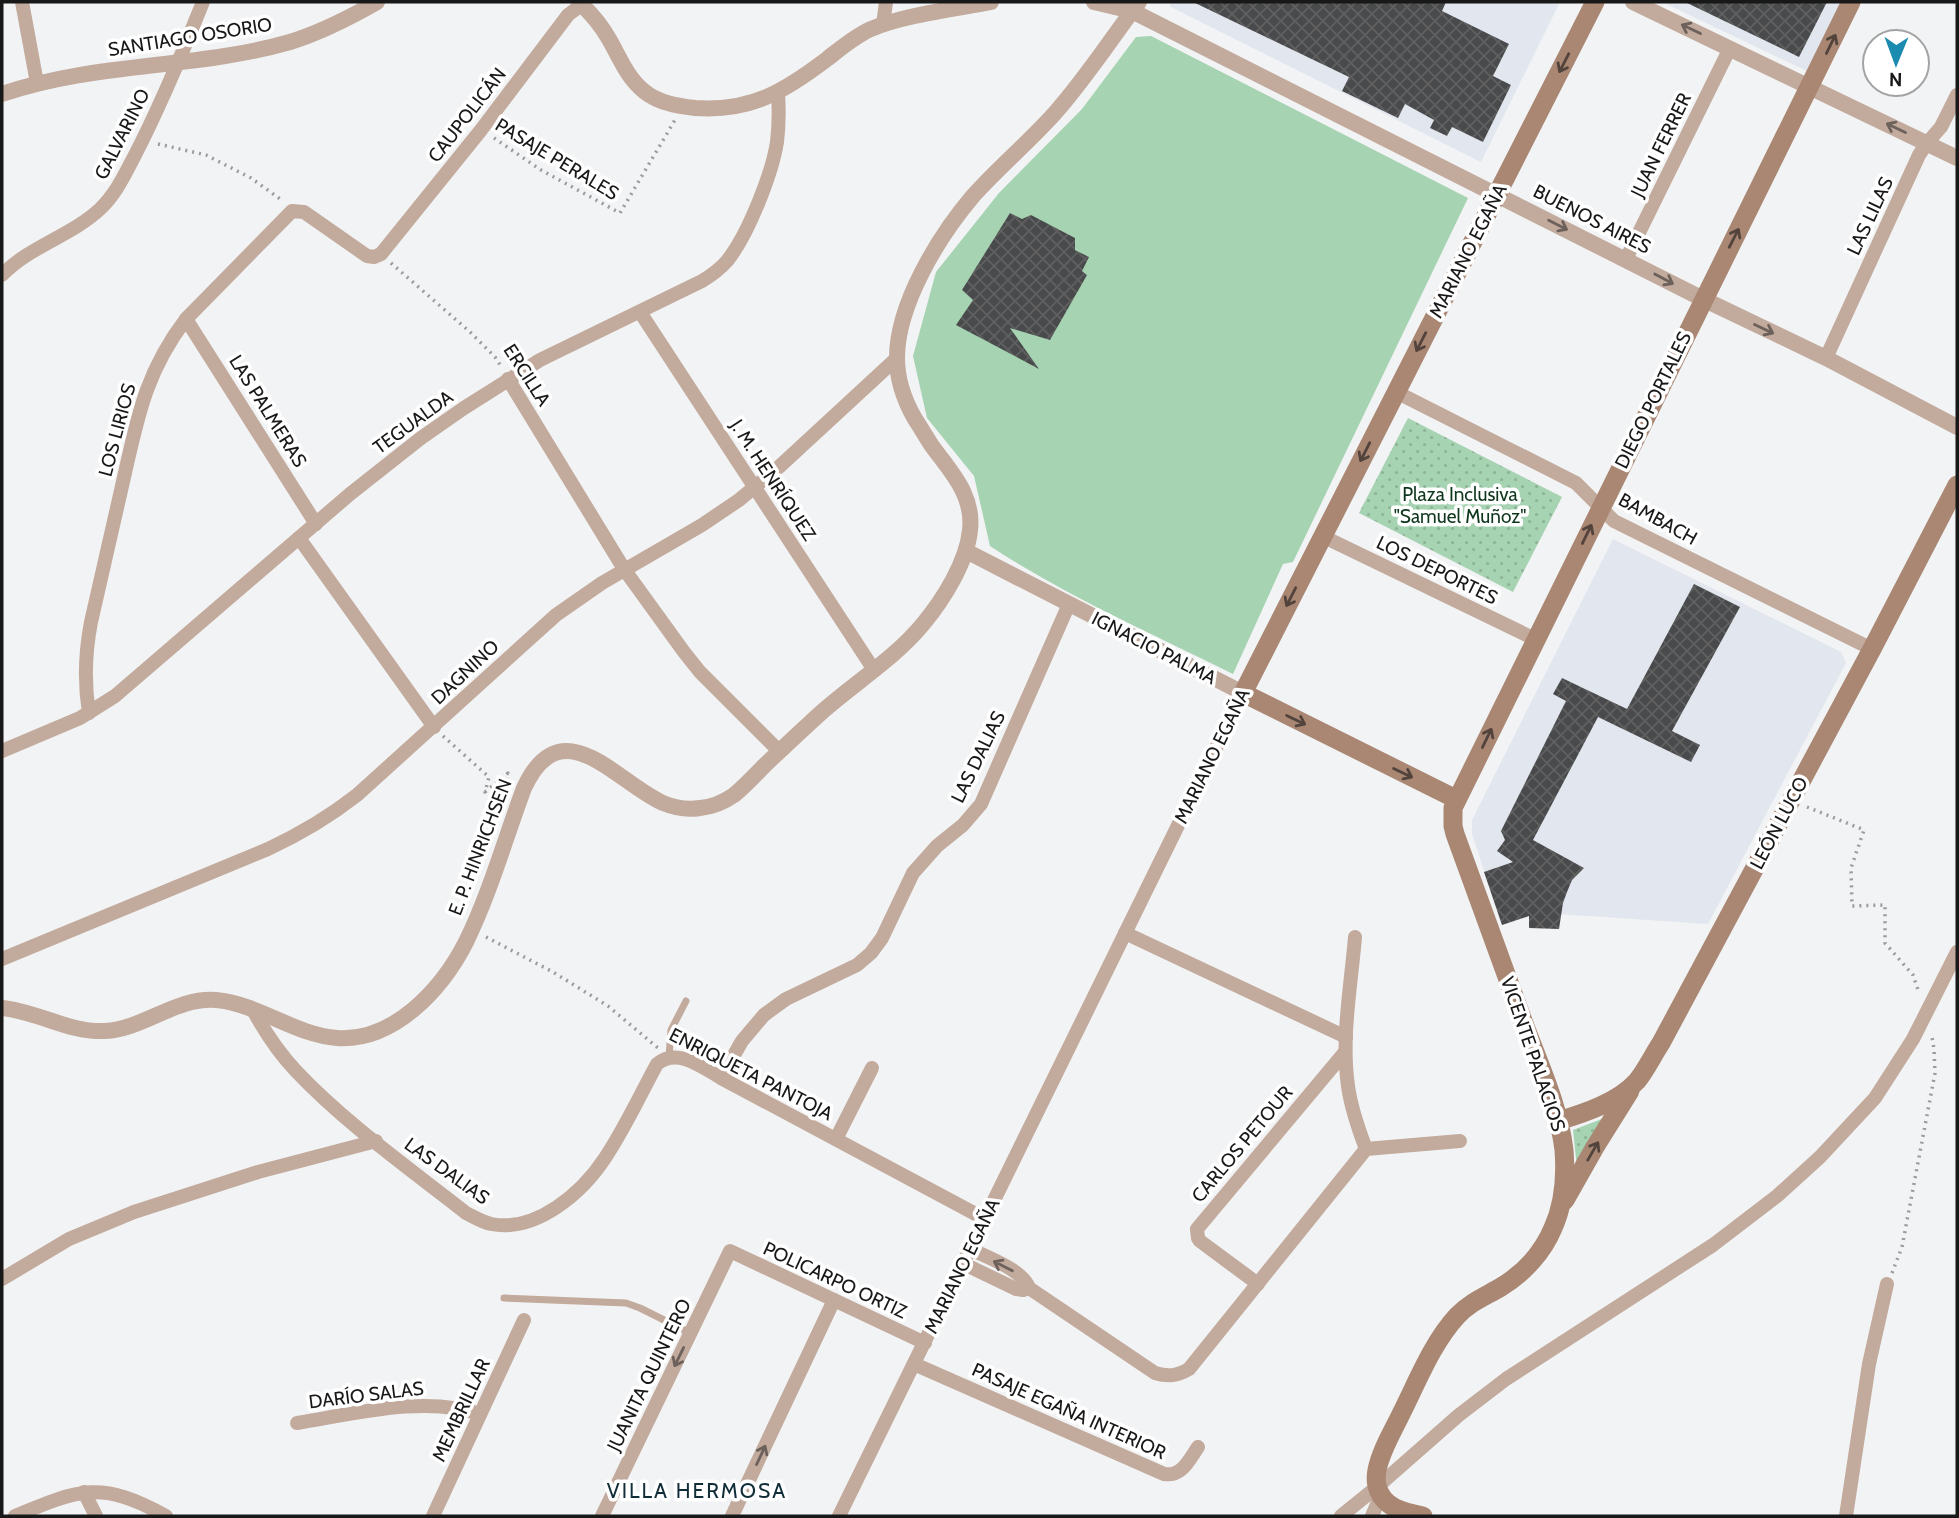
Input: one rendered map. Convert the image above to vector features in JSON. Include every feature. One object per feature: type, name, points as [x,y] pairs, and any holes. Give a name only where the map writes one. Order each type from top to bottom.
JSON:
[{"type":"main road","name":"MARIANO EGAÑA","points":[[1243,693],[1595,2]]},
{"type":"main road","name":"DIEGO PORTALES","points":[[1456,799],[1851,2]]},
{"type":"main road","name":"LEÓN LUCO","points":[[1558,1121],[1605,1102],[1636,1082],[1661,1043],[1957,485]]},
{"type":"main road","name":"IGNACIO PALMA","points":[[1243,693],[1456,799]]},
{"type":"main road","name":"VICENTE PALACIOS","points":[[1379,1491],[1377,1470],[1386,1446],[1448,1327],[1468,1306],[1525,1269],[1545,1244],[1559,1210],[1563,1187],[1564,1164],[1558,1121],[1549,1089],[1455,834],[1452,816],[1456,799]]},
{"type":"main road","points":[[1559,1210],[1636,1082]]},
{"type":"main road","points":[[1379,1491],[1385,1502],[1397,1510],[1423,1516]]},
{"type":"street","points":[[22,2],[37,83]]},
{"type":"street","name":"GALVARINO","points":[[2,275],[31,251],[99,210],[116,190],[179,62],[203,2]]},
{"type":"street","name":"SANTIAGO OSORIO","points":[[2,94],[37,83],[223,55],[288,42],[337,25],[377,2]]},
{"type":"street","points":[[883,25],[886,2]]},
{"type":"street","points":[[582,3],[610,40],[626,71],[635,83],[653,98],[684,106],[716,108],[755,102],[778,93],[802,79],[850,41],[883,25],[991,2]]},
{"type":"street","points":[[1094,2],[1135,7]]},
{"type":"street","points":[[1633,2],[1957,158]]},
{"type":"street","name":"CAUPOLICÁN","points":[[381,254],[481,130],[568,15],[582,3]]},
{"type":"street","name":"BUENOS AIRES","points":[[1135,7],[1957,427]]},
{"type":"street","name":"E. P. HINRICHSEN","points":[[2,1008],[73,1028],[105,1031],[129,1027],[201,1000],[227,1002],[322,1036],[346,1039],[373,1034],[400,1021],[433,988],[459,953],[471,929],[528,780],[539,765],[553,755],[571,751],[587,755],[606,765],[653,798],[676,807],[688,809],[712,806],[732,796],[817,716],[891,656],[922,625],[943,597],[966,551],[971,527],[965,493],[909,408],[900,384],[897,358],[906,309],[929,260],[955,219],[991,176],[1057,111],[1135,7]]},
{"type":"street","name":"JUAN FERRER","points":[[1626,259],[1730,48]]},
{"type":"street","name":"TEGUALDA","points":[[2,751],[89,713],[115,696],[359,487],[421,438],[508,379],[540,360],[712,275],[734,251],[772,166],[778,129],[778,93]]},
{"type":"street","name":"LAS LILAS","points":[[1826,358],[1919,155],[1941,127],[1957,94]]},
{"type":"street","points":[[296,210],[304,212],[367,256],[381,254]]},
{"type":"street","name":"LOS LIRIOS","points":[[89,713],[85,672],[88,638],[139,411],[152,373],[186,319],[288,213],[296,210]]},
{"type":"street","name":"J. M. HENRÍQUEZ","points":[[640,312],[874,670]]},
{"type":"street","name":"LAS PALMERAS","points":[[186,319],[316,524]]},
{"type":"street","name":"DAGNINO","points":[[2,959],[244,859],[293,837],[327,817],[357,795],[556,615],[601,583],[711,520],[755,488],[897,358]]},
{"type":"street","name":"ERCILLA","points":[[508,379],[624,569],[699,672],[779,751]]},
{"type":"street","name":"BAMBACH","points":[[1396,392],[1576,483],[1614,521],[1872,649]]},
{"type":"street","name":"LOS DEPORTES","points":[[1322,536],[1535,639]]},
{"type":"street","points":[[299,537],[434,727]]},
{"type":"street","name":"IGNACIO PALMA","points":[[966,551],[1243,693]]},
{"type":"street","name":"LAS DALIAS","points":[[721,1077],[742,1041],[764,1014],[786,999],[857,965],[877,946],[913,873],[981,804],[1069,604]]},
{"type":"street","name":"MARIANO EGAÑA","points":[[839,1516],[1243,693]]},
{"type":"street","points":[[1125,933],[1346,1044]]},
{"type":"street","points":[[1355,937],[1346,1044],[1348,1087],[1366,1149]]},
{"type":"street","name":"DAGNINO","points":[[2,952],[22,949]]},
{"type":"street","points":[[1341,1516],[1379,1491],[1459,1415],[1506,1379],[1703,1252],[1777,1196],[1820,1157],[1875,1098],[1913,1040],[1957,952]]},
{"type":"street","name":"LAS DALIAS","points":[[253,1010],[276,1048],[328,1102],[474,1217],[491,1224],[531,1220],[562,1203],[594,1173],[615,1141],[657,1064],[669,1057]]},
{"type":"street","name":"CARLOS PETOUR","points":[[1258,1284],[1200,1241],[1197,1229],[1346,1044]]},
{"type":"street","name":"ENRIQUETA PANTOJA","points":[[669,1057],[684,1058],[985,1219]]},
{"type":"street","points":[[836,1139],[872,1068]]},
{"type":"street","name":"LAS DALIAS","points":[[2,1279],[69,1239],[134,1212],[258,1172],[376,1141]]},
{"type":"street","points":[[971,1249],[1017,1273],[1030,1288],[1156,1373],[1173,1376],[1189,1369],[1366,1149],[1460,1141]]},
{"type":"street","name":"POLICARPO ORTIZ","points":[[730,1251],[925,1343]]},
{"type":"street","name":"JUANITA QUINTERO","points":[[602,1516],[730,1251]]},
{"type":"street","points":[[964,1264],[1016,1289],[1030,1288]]},
{"type":"street","points":[[1846,1516],[1869,1364],[1887,1284]]},
{"type":"street","points":[[732,1516],[834,1300]]},
{"type":"street","name":"MEMBRILLAR","points":[[433,1516],[524,1320]]},
{"type":"street","name":"PASAJE EGAÑA INTERIOR","points":[[914,1364],[1164,1474],[1179,1472],[1198,1447]]},
{"type":"street","name":"DARÍO SALAS","points":[[297,1423],[436,1405],[480,1414]]},
{"type":"street","points":[[1372,1516],[1379,1491]]},
{"type":"street","points":[[84,1492],[96,1516]]},
{"type":"street","points":[[15,1516],[70,1494],[84,1492],[109,1493],[129,1498],[166,1516]]},
{"type":"lane","points":[[669,1057],[671,1030],[686,1001]]},
{"type":"lane","points":[[505,1298],[626,1303],[690,1334]]},
{"type":"path","name":"PASAJE PERALES","points":[[481,130],[541,170],[620,213],[684,106]]},
{"type":"path","points":[[142,140],[206,155],[251,178],[296,210]]},
{"type":"path","name":"ERCILLA","points":[[381,254],[487,349],[508,379]]},
{"type":"path","points":[[434,727],[489,777],[485,792],[508,773],[504,795]]},
{"type":"path","points":[[1791,800],[1864,830],[1850,868],[1852,906],[1885,905],[1885,943],[1913,975],[1926,1013],[1934,1049],[1934,1073],[1902,1247],[1887,1284]]},
{"type":"path","name":"ENRIQUETA PANTOJA","points":[[471,929],[553,972],[608,1006],[669,1057]]},
{"type":"shaded area","points":[[1172,2],[1560,2],[1481,162],[1169,6]]},
{"type":"shaded area","points":[[1662,2],[1842,2],[1807,71]]},
{"type":"shaded area","points":[[1613,539],[1841,652],[1846,663],[1708,924],[1543,913],[1502,925],[1472,834],[1472,820]]},
{"type":"green space","points":[[1151,36],[1468,198],[1293,562],[1283,564],[1233,674],[1079,598],[990,546],[974,476],[927,418],[913,356],[936,272],[999,193],[1082,109],[1136,37]]},
{"type":"green space","name":"Plaza Inclusiva \"Samuel Muñoz\"","points":[[1408,418],[1562,497],[1513,592],[1359,513]]},
{"type":"green space","points":[[1607,1117],[1577,1168],[1573,1130]]},
{"type":"building","points":[[1193,2],[1446,2],[1442,11],[1509,44],[1493,76],[1511,85],[1483,142],[1452,127],[1447,136],[1430,128],[1434,120],[1405,104],[1398,118],[1342,91],[1349,77]]},
{"type":"building","points":[[1685,2],[1827,2],[1799,57]]},
{"type":"building","points":[[1010,213],[1022,219],[1031,215],[1075,238],[1075,250],[1089,257],[1082,271],[1087,275],[1050,340],[1010,328],[1039,369],[956,325],[973,300],[962,290]]},
{"type":"building","points":[[1694,584],[1740,607],[1672,731],[1700,745],[1691,762],[1598,717],[1533,840],[1584,868],[1572,880],[1567,892],[1559,929],[1529,928],[1529,916],[1502,925],[1484,872],[1513,862],[1497,851],[1505,840],[1501,831],[1566,701],[1553,694],[1562,678],[1627,709]]},
{"type":"district","name":"VILLA HERMOSA","points":[[697,1490]]}]
